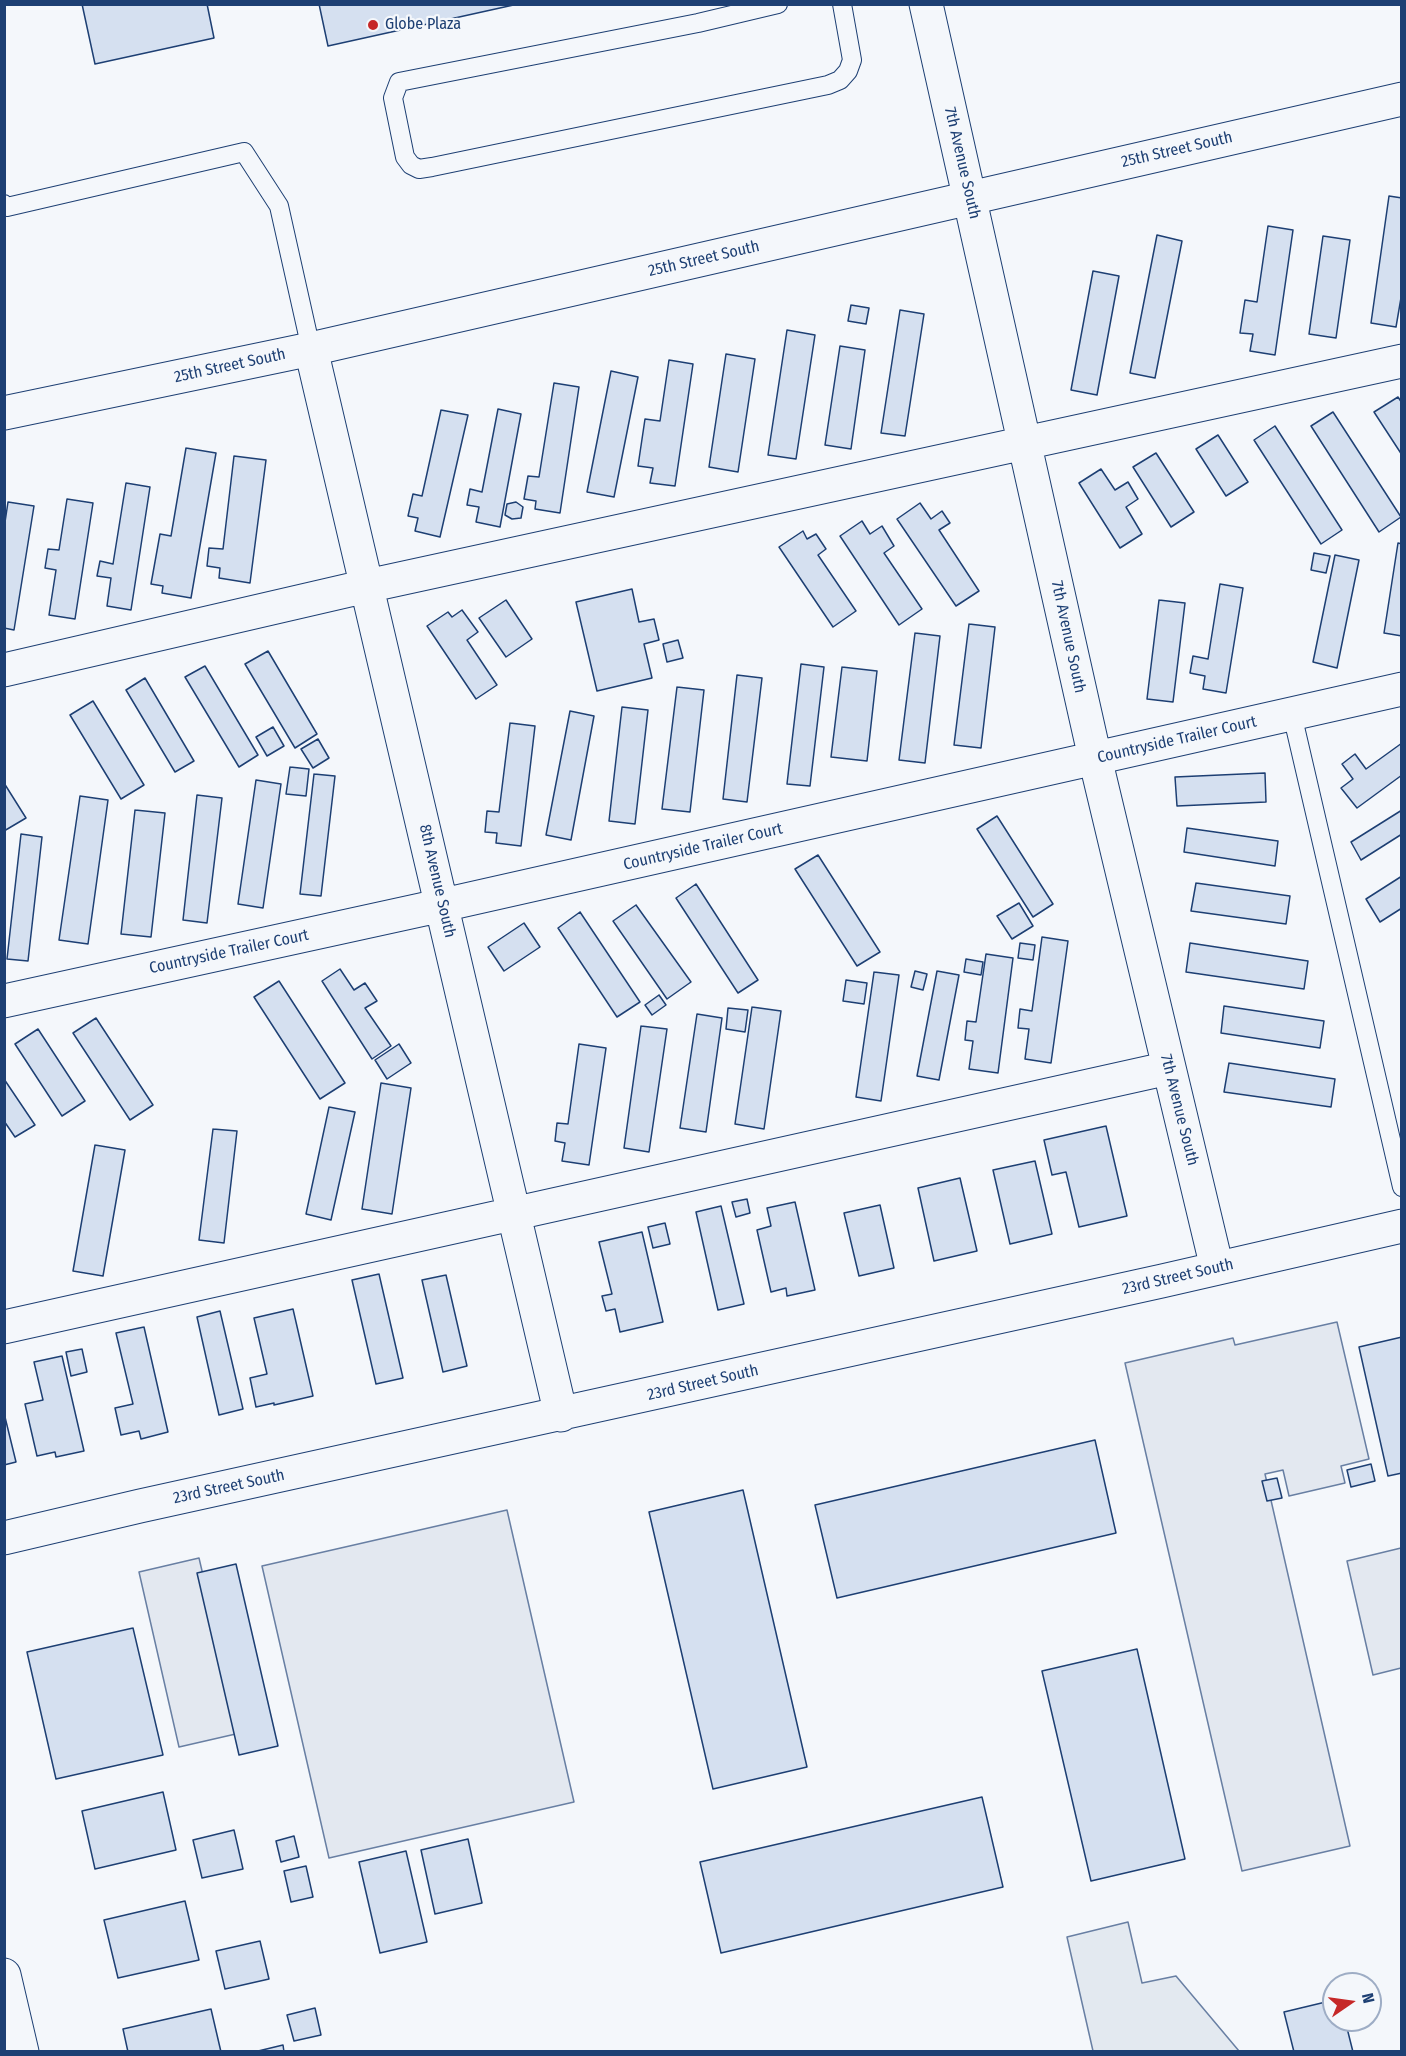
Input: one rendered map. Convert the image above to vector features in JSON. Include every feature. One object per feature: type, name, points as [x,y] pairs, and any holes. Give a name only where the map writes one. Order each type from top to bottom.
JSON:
[{"type":"street","name":"7th Avenue South","points":[[926,4],[1095,758],[1217,1268]]},
{"type":"street","name":"25th Street South","points":[[4,413],[311,349],[1401,99]]},
{"type":"street","name":"8th Avenue South","points":[[311,349],[561,1414]]},
{"type":"street","points":[[4,670],[367,586],[1401,361]]},
{"type":"street","name":"Countryside Trailer Court","points":[[4,1001],[443,905],[1401,688]]},
{"type":"street","points":[[4,1327],[1169,1068]]},
{"type":"street","name":"23rd Street South","points":[[4,1538],[1401,1226]]},
{"type":"street","points":[[4,1975],[22,2052]]},
{"type":"lane","points":[[778,4],[698,23],[399,82],[393,98],[405,157],[411,165],[418,169],[432,167],[828,85],[840,80],[848,71],[852,60],[842,4]]},
{"type":"lane","points":[[4,204],[7,207],[244,152],[279,206],[311,349]]},
{"type":"lane","points":[[1292,714],[1401,1187]]},
{"type":"shaded area","points":[[1337,1322],[1369,1459],[1341,1466],[1345,1483],[1289,1496],[1283,1470],[1265,1474],[1350,1846],[1242,1871],[1125,1363],[1233,1338],[1235,1345]]},
{"type":"shaded area","points":[[507,1510],[574,1802],[329,1858],[262,1566]]},
{"type":"shaded area","points":[[1401,1548],[1401,1668],[1373,1675],[1347,1561]]},
{"type":"shaded area","points":[[199,1558],[240,1733],[179,1747],[139,1572]]},
{"type":"shaded area","points":[[1128,1922],[1142,1983],[1176,1976],[1239,2051],[1093,2051],[1067,1937]]},
{"type":"building","points":[[82,4],[207,4],[214,38],[95,64]]},
{"type":"building","name":"Globe Plaza","points":[[319,4],[518,4],[328,46]]},
{"type":"building","points":[[1389,196],[1402,198],[1402,292],[1396,327],[1371,323]]},
{"type":"building","points":[[1268,226],[1293,230],[1275,355],[1250,351],[1253,334],[1240,333],[1245,300],[1257,302]]},
{"type":"building","points":[[1157,235],[1182,241],[1155,378],[1130,373]]},
{"type":"building","points":[[1323,236],[1350,240],[1336,338],[1309,334]]},
{"type":"building","points":[[1093,271],[1119,276],[1097,395],[1071,390]]},
{"type":"building","points":[[851,305],[869,308],[866,324],[848,321]]},
{"type":"building","points":[[900,310],[924,314],[905,436],[881,433]]},
{"type":"building","points":[[787,330],[815,335],[796,459],[768,455]]},
{"type":"building","points":[[840,346],[865,350],[851,449],[825,445]]},
{"type":"building","points":[[726,354],[755,359],[738,472],[709,467]]},
{"type":"building","points":[[669,360],[693,364],[675,486],[650,483],[653,468],[638,466],[645,419],[660,421]]},
{"type":"building","points":[[611,371],[638,377],[614,497],[587,492]]},
{"type":"building","points":[[554,383],[579,387],[560,513],[535,509],[536,501],[524,499],[528,476],[539,477]]},
{"type":"building","points":[[1398,397],[1402,403],[1402,455],[1374,412]]},
{"type":"building","points":[[498,409],[521,414],[500,527],[476,522],[479,507],[467,505],[470,489],[482,492]]},
{"type":"building","points":[[441,410],[468,415],[440,537],[415,531],[418,518],[408,516],[413,494],[422,496]]},
{"type":"building","points":[[1333,412],[1401,517],[1379,532],[1311,426]]},
{"type":"building","points":[[1275,426],[1342,530],[1321,544],[1254,440]]},
{"type":"building","points":[[1218,435],[1248,482],[1226,496],[1196,449]]},
{"type":"building","points":[[186,448],[216,453],[191,598],[162,593],[163,586],[151,584],[160,534],[171,536]]},
{"type":"building","points":[[1156,453],[1194,512],[1171,527],[1133,467]]},
{"type":"building","points":[[234,456],[266,460],[250,583],[219,578],[220,568],[207,566],[209,548],[223,549]]},
{"type":"building","points":[[1101,469],[1115,490],[1128,482],[1138,499],[1126,507],[1142,534],[1120,548],[1079,483]]},
{"type":"building","points":[[126,483],[150,487],[131,610],[107,606],[111,578],[97,576],[100,561],[113,564]]},
{"type":"building","points":[[67,499],[93,503],[75,619],[49,615],[56,570],[45,568],[48,549],[59,550]]},
{"type":"building","points":[[8,502],[34,506],[14,630],[4,628],[4,529]]},
{"type":"building","points":[[516,502],[523,507],[521,518],[512,519],[505,515],[507,504]]},
{"type":"building","points":[[920,503],[931,519],[942,511],[950,523],[939,530],[979,591],[956,606],[897,519]]},
{"type":"building","points":[[862,521],[870,534],[882,526],[894,546],[884,553],[922,609],[899,625],[840,536]]},
{"type":"building","points":[[803,531],[807,539],[816,534],[826,549],[818,555],[856,611],[833,627],[779,547]]},
{"type":"building","points":[[1398,543],[1402,544],[1402,636],[1384,633]]},
{"type":"building","points":[[1314,553],[1330,556],[1326,573],[1311,570]]},
{"type":"building","points":[[1335,555],[1359,560],[1337,668],[1313,662]]},
{"type":"building","points":[[1220,584],[1243,588],[1226,693],[1203,689],[1205,676],[1190,673],[1193,656],[1208,659]]},
{"type":"building","points":[[632,589],[639,622],[654,619],[659,640],[644,644],[652,678],[597,691],[576,602]]},
{"type":"building","points":[[506,600],[532,639],[506,657],[479,618]]},
{"type":"building","points":[[1159,600],[1185,603],[1173,702],[1147,699]]},
{"type":"building","points":[[462,610],[478,632],[467,640],[497,685],[476,699],[427,626],[448,612],[452,617]]},
{"type":"building","points":[[969,624],[995,627],[981,748],[954,745]]},
{"type":"building","points":[[915,633],[940,636],[925,763],[899,760]]},
{"type":"building","points":[[678,640],[683,658],[667,662],[663,644]]},
{"type":"building","points":[[268,651],[317,734],[295,748],[245,664]]},
{"type":"building","points":[[801,664],[824,667],[810,786],[787,784]]},
{"type":"building","points":[[205,666],[258,755],[239,767],[185,677]]},
{"type":"building","points":[[842,667],[877,671],[867,761],[831,757]]},
{"type":"building","points":[[737,675],[762,678],[747,802],[723,799]]},
{"type":"building","points":[[145,678],[194,761],[175,772],[126,690]]},
{"type":"building","points":[[677,687],[704,690],[690,812],[662,809]]},
{"type":"building","points":[[93,701],[144,785],[121,799],[70,715]]},
{"type":"building","points":[[622,707],[648,710],[635,824],[609,821]]},
{"type":"building","points":[[570,711],[594,716],[571,840],[546,835]]},
{"type":"building","points":[[510,723],[535,726],[521,846],[496,843],[497,833],[485,832],[487,811],[499,812]]},
{"type":"building","points":[[273,727],[284,746],[267,756],[256,737]]},
{"type":"building","points":[[318,739],[329,758],[313,768],[301,749]]},
{"type":"building","points":[[1402,743],[1402,775],[1357,808],[1341,788],[1353,779],[1342,764],[1355,754],[1366,769]]},
{"type":"building","points":[[290,767],[309,769],[306,796],[286,794]]},
{"type":"building","points":[[1265,773],[1266,802],[1177,806],[1175,777]]},
{"type":"building","points":[[314,774],[335,776],[321,896],[300,894]]},
{"type":"building","points":[[256,780],[281,784],[263,908],[238,904]]},
{"type":"building","points":[[4,783],[26,818],[4,831]]},
{"type":"building","points":[[197,795],[222,798],[207,923],[183,920]]},
{"type":"building","points":[[80,796],[108,800],[88,944],[59,940]]},
{"type":"building","points":[[135,810],[165,813],[151,937],[121,934]]},
{"type":"building","points":[[1402,810],[1402,834],[1361,860],[1351,842]]},
{"type":"building","points":[[997,816],[1053,904],[1033,917],[977,829]]},
{"type":"building","points":[[1187,828],[1278,841],[1275,866],[1184,852]]},
{"type":"building","points":[[21,834],[42,837],[28,961],[7,959]]},
{"type":"building","points":[[818,855],[880,952],[857,966],[795,869]]},
{"type":"building","points":[[1402,876],[1402,908],[1380,922],[1366,899]]},
{"type":"building","points":[[1196,883],[1290,896],[1286,924],[1191,911]]},
{"type":"building","points":[[696,884],[758,980],[738,993],[676,898]]},
{"type":"building","points":[[1019,903],[1033,926],[1012,939],[997,916]]},
{"type":"building","points":[[636,905],[691,982],[667,999],[613,921]]},
{"type":"building","points":[[580,912],[640,1002],[617,1017],[558,928]]},
{"type":"building","points":[[524,923],[540,947],[504,971],[488,947]]},
{"type":"building","points":[[1042,937],[1068,941],[1051,1063],[1025,1059],[1029,1029],[1018,1028],[1020,1009],[1032,1011]]},
{"type":"building","points":[[1020,943],[1035,945],[1033,960],[1018,958]]},
{"type":"building","points":[[1190,943],[1308,961],[1304,989],[1186,972]]},
{"type":"building","points":[[986,954],[1013,958],[998,1073],[969,1069],[973,1041],[965,1040],[967,1021],[976,1022]]},
{"type":"building","points":[[966,959],[983,962],[981,975],[964,972]]},
{"type":"building","points":[[340,969],[354,990],[365,983],[377,1001],[365,1008],[391,1046],[372,1059],[322,981]]},
{"type":"building","points":[[915,971],[927,974],[923,990],[911,987]]},
{"type":"building","points":[[937,971],[959,975],[939,1080],[917,1076]]},
{"type":"building","points":[[874,972],[899,975],[881,1101],[856,1097]]},
{"type":"building","points":[[846,980],[867,983],[864,1004],[843,1001]]},
{"type":"building","points":[[279,981],[345,1083],[320,1099],[254,997]]},
{"type":"building","points":[[659,995],[666,1005],[652,1015],[645,1005]]},
{"type":"building","points":[[1224,1006],[1324,1021],[1320,1048],[1221,1033]]},
{"type":"building","points":[[752,1007],[781,1011],[764,1129],[735,1124]]},
{"type":"building","points":[[728,1008],[748,1010],[745,1032],[726,1029]]},
{"type":"building","points":[[697,1014],[722,1018],[706,1132],[680,1128]]},
{"type":"building","points":[[96,1018],[153,1105],[130,1120],[73,1033]]},
{"type":"building","points":[[641,1026],[667,1029],[649,1152],[624,1148]]},
{"type":"building","points":[[38,1029],[85,1101],[62,1116],[15,1044]]},
{"type":"building","points":[[399,1044],[411,1063],[387,1079],[375,1060]]},
{"type":"building","points":[[579,1044],[606,1048],[589,1165],[562,1161],[565,1143],[555,1141],[557,1123],[568,1124]]},
{"type":"building","points":[[1229,1063],[1335,1079],[1331,1107],[1224,1092]]},
{"type":"building","points":[[4,1079],[35,1125],[15,1137],[4,1121]]},
{"type":"building","points":[[381,1083],[411,1088],[392,1214],[362,1209]]},
{"type":"building","points":[[329,1107],[355,1112],[331,1220],[306,1214]]},
{"type":"building","points":[[1106,1126],[1127,1216],[1079,1227],[1066,1172],[1052,1175],[1044,1140]]},
{"type":"building","points":[[213,1129],[237,1131],[224,1243],[199,1240]]},
{"type":"building","points":[[95,1145],[125,1150],[103,1276],[73,1271]]},
{"type":"building","points":[[1035,1161],[1052,1234],[1010,1244],[993,1170]]},
{"type":"building","points":[[960,1178],[977,1251],[934,1261],[918,1188]]},
{"type":"building","points":[[747,1199],[750,1213],[736,1217],[732,1202]]},
{"type":"building","points":[[795,1202],[815,1290],[787,1296],[786,1288],[771,1292],[757,1230],[771,1226],[767,1208]]},
{"type":"building","points":[[880,1205],[894,1268],[859,1276],[844,1213]]},
{"type":"building","points":[[721,1206],[744,1304],[718,1310],[696,1212]]},
{"type":"building","points":[[665,1223],[670,1244],[653,1248],[648,1227]]},
{"type":"building","points":[[642,1232],[663,1322],[620,1332],[615,1309],[606,1311],[602,1296],[612,1294],[599,1242]]},
{"type":"building","points":[[379,1274],[403,1378],[376,1384],[352,1280]]},
{"type":"building","points":[[446,1275],[467,1366],[443,1372],[422,1280]]},
{"type":"building","points":[[293,1309],[313,1396],[256,1407],[250,1378],[267,1374],[254,1318]]},
{"type":"building","points":[[220,1311],[243,1409],[219,1415],[197,1317]]},
{"type":"building","points":[[144,1327],[168,1432],[141,1439],[139,1431],[121,1435],[115,1408],[133,1404],[116,1333]]},
{"type":"building","points":[[1402,1337],[1402,1473],[1388,1476],[1359,1347]]},
{"type":"building","points":[[82,1349],[87,1372],[71,1376],[66,1352]]},
{"type":"building","points":[[62,1356],[84,1451],[56,1457],[55,1452],[37,1456],[25,1404],[43,1400],[34,1362]]},
{"type":"building","points":[[4,1413],[16,1462],[4,1465]]},
{"type":"building","points":[[1095,1440],[1116,1533],[837,1598],[815,1505]]},
{"type":"building","points":[[1371,1464],[1375,1481],[1351,1487],[1347,1470]]},
{"type":"building","points":[[1277,1478],[1282,1498],[1267,1501],[1262,1481]]},
{"type":"building","points":[[743,1490],[807,1767],[713,1789],[649,1512]]},
{"type":"building","points":[[236,1564],[278,1746],[239,1755],[197,1573]]},
{"type":"building","points":[[133,1628],[163,1755],[56,1779],[27,1652]]},
{"type":"building","points":[[1137,1649],[1185,1859],[1091,1881],[1042,1671]]},
{"type":"building","points":[[163,1792],[176,1850],[95,1869],[82,1811]]},
{"type":"building","points":[[982,1797],[1003,1887],[721,1953],[700,1862]]},
{"type":"building","points":[[234,1830],[243,1869],[202,1878],[193,1840]]},
{"type":"building","points":[[294,1836],[299,1857],[281,1862],[276,1841]]},
{"type":"building","points":[[468,1839],[482,1903],[435,1914],[421,1850]]},
{"type":"building","points":[[406,1851],[427,1942],[380,1953],[359,1862]]},
{"type":"building","points":[[306,1866],[313,1897],[291,1902],[284,1871]]},
{"type":"building","points":[[185,1901],[199,1960],[118,1978],[104,1920]]},
{"type":"building","points":[[260,1941],[269,1979],[225,1989],[216,1951]]},
{"type":"building","points":[[1322,2003],[1322,2032],[1348,2032],[1353,2052],[1294,2052],[1284,2012]]},
{"type":"building","points":[[315,2008],[321,2035],[294,2041],[287,2015]]},
{"type":"building","points":[[211,2009],[221,2052],[128,2052],[123,2029]]},
{"type":"building","points":[[283,2045],[284,2052],[254,2052]]},
{"type":"place","name":"Globe Plaza","points":[[373,25]]}]
